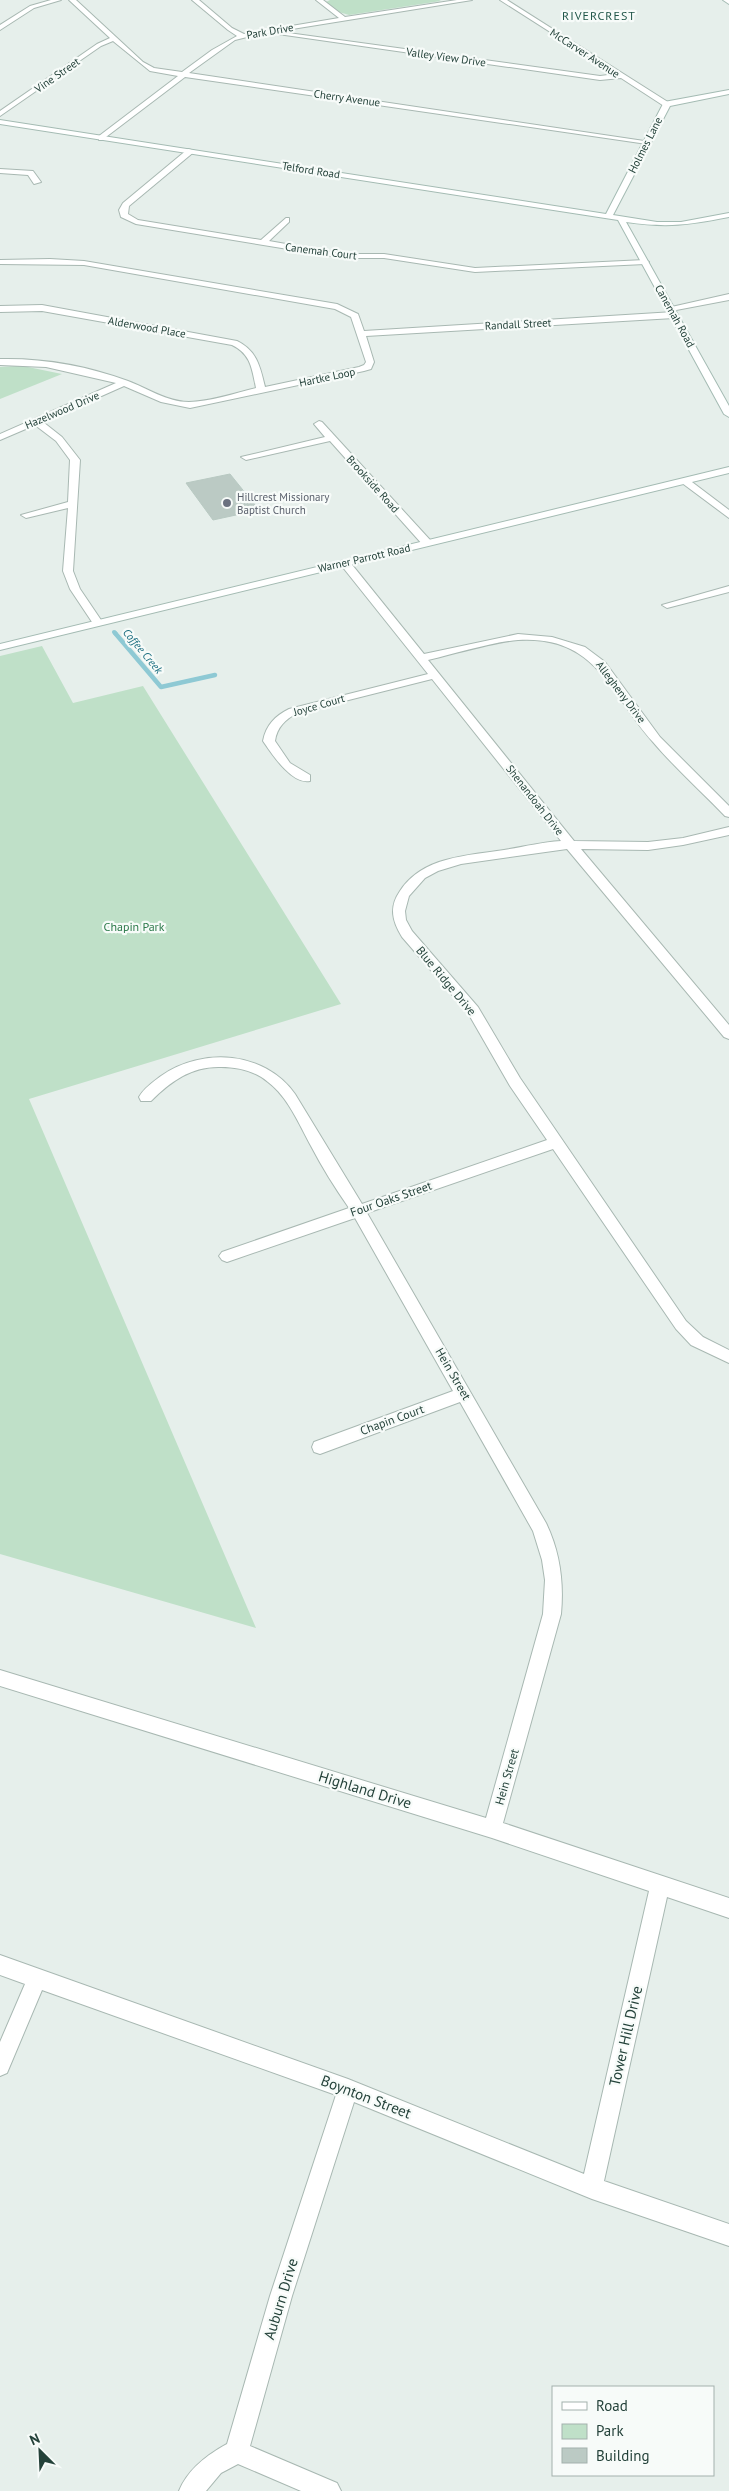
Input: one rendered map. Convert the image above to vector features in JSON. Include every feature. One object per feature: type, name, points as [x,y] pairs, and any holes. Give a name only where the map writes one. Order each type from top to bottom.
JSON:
[{"type":"street","points":[[0,28],[32,7],[58,0]]},
{"type":"street","name":"Cherry Avenue","points":[[72,0],[116,38],[145,67],[183,75],[647,142]]},
{"type":"street","points":[[195,0],[230,29],[243,36]]},
{"type":"street","points":[[319,0],[344,19]]},
{"type":"street","name":"Park Drive","points":[[102,138],[220,46],[243,36],[469,0]]},
{"type":"street","name":"McCarver Avenue","points":[[503,0],[667,104]]},
{"type":"street","name":"Valley View Drive","points":[[273,30],[282,34],[600,78],[621,76]]},
{"type":"street","name":"Vine Street","points":[[0,114],[99,45],[116,38]]},
{"type":"street","name":"Holmes Lane","points":[[608,216],[667,104],[729,92]]},
{"type":"street","name":"Telford Road","points":[[0,122],[672,225]]},
{"type":"street","name":"Canemah Court","points":[[191,151],[126,205],[123,210],[124,215],[136,222],[343,256],[384,256],[475,270],[645,262]]},
{"type":"street","points":[[0,171],[30,173],[37,182]]},
{"type":"street","points":[[647,232],[672,225],[729,215]]},
{"type":"street","name":"Canemah Road","points":[[621,218],[636,238],[645,262],[729,414]]},
{"type":"street","points":[[263,243],[286,220]]},
{"type":"street","name":"Hartke Loop","points":[[0,362],[26,362],[87,373],[123,382],[165,401],[183,405],[200,404],[368,367],[370,362],[362,334],[353,313],[337,307],[84,263],[5,259]]},
{"type":"street","name":"Randall Street","points":[[362,334],[672,312],[729,297]]},
{"type":"street","name":"Alderwood Place","points":[[0,310],[42,308],[234,343],[242,346],[252,354],[261,391]]},
{"type":"street","name":"Hazelwood Drive","points":[[0,436],[123,382]]},
{"type":"street","points":[[36,421],[59,439],[75,460],[68,572],[75,590],[98,623]]},
{"type":"street","name":"Brookside Road","points":[[319,424],[427,544]]},
{"type":"street","points":[[246,457],[332,438]]},
{"type":"street","name":"Warner Parrott Road","points":[[0,647],[729,470]]},
{"type":"street","points":[[685,481],[729,515]]},
{"type":"street","points":[[26,515],[73,504]]},
{"type":"street","name":"Shenandoah Drive","points":[[345,563],[570,844],[729,1034]]},
{"type":"street","points":[[667,605],[729,589]]},
{"type":"street","name":"Allegheny Drive","points":[[422,658],[518,637],[552,640],[581,649],[601,664],[656,738],[729,813]]},
{"type":"street","name":"Joyce Court","points":[[306,778],[286,765],[269,741],[273,726],[281,718],[293,711],[435,674]]},
{"type":"street","name":"Blue Ridge Drive","points":[[729,831],[699,839],[658,846],[614,848],[570,844],[457,861],[424,873],[407,888],[398,907],[399,921],[407,934],[473,1010],[515,1082],[681,1325],[697,1341],[729,1357]]},
{"type":"street","name":"Hein Street","points":[[146,1097],[162,1080],[191,1066],[213,1061],[239,1062],[256,1068],[275,1079],[289,1095],[341,1187],[358,1210],[540,1528],[551,1557],[555,1586],[552,1614],[543,1652],[492,1829]]},
{"type":"street","name":"Four Oaks Street","points":[[227,1256],[556,1142]]},
{"type":"street","name":"Chapin Court","points":[[320,1447],[464,1394]]},
{"type":"street","name":"Highland Drive","points":[[0,1678],[492,1829],[729,1908]]},
{"type":"street","name":"Tower Hill Drive","points":[[592,2188],[660,1885]]},
{"type":"street","name":"Boynton Street","points":[[0,1965],[348,2089],[592,2188],[729,2235]]},
{"type":"street","points":[[0,2066],[37,1979]]},
{"type":"street","name":"Auburn Drive","points":[[238,2452],[281,2296],[348,2089]]},
{"type":"street","points":[[191,2491],[213,2465],[238,2452],[329,2491]]},
{"type":"green space","points":[[330,0],[441,1],[349,15],[339,12],[326,2]]},
{"type":"green space","points":[[23,366],[62,374],[0,399],[0,367]]},
{"type":"green space","name":"Chapin Park","points":[[42,646],[73,703],[143,686],[341,1004],[29,1099],[256,1628],[0,1554],[0,656]]},
{"type":"building","name":"Hillcrest Missionary Baptist Church","points":[[230,474],[259,510],[213,520],[186,483]]},
{"type":"waterway","name":"Coffee Creek","points":[[115,633],[161,687],[215,675]]},
{"type":"place","name":"Hillcrest Missionary Baptist Church","points":[[227,503]]},
{"type":"district","name":"RIVERCREST","points":[[599,16]]}]
